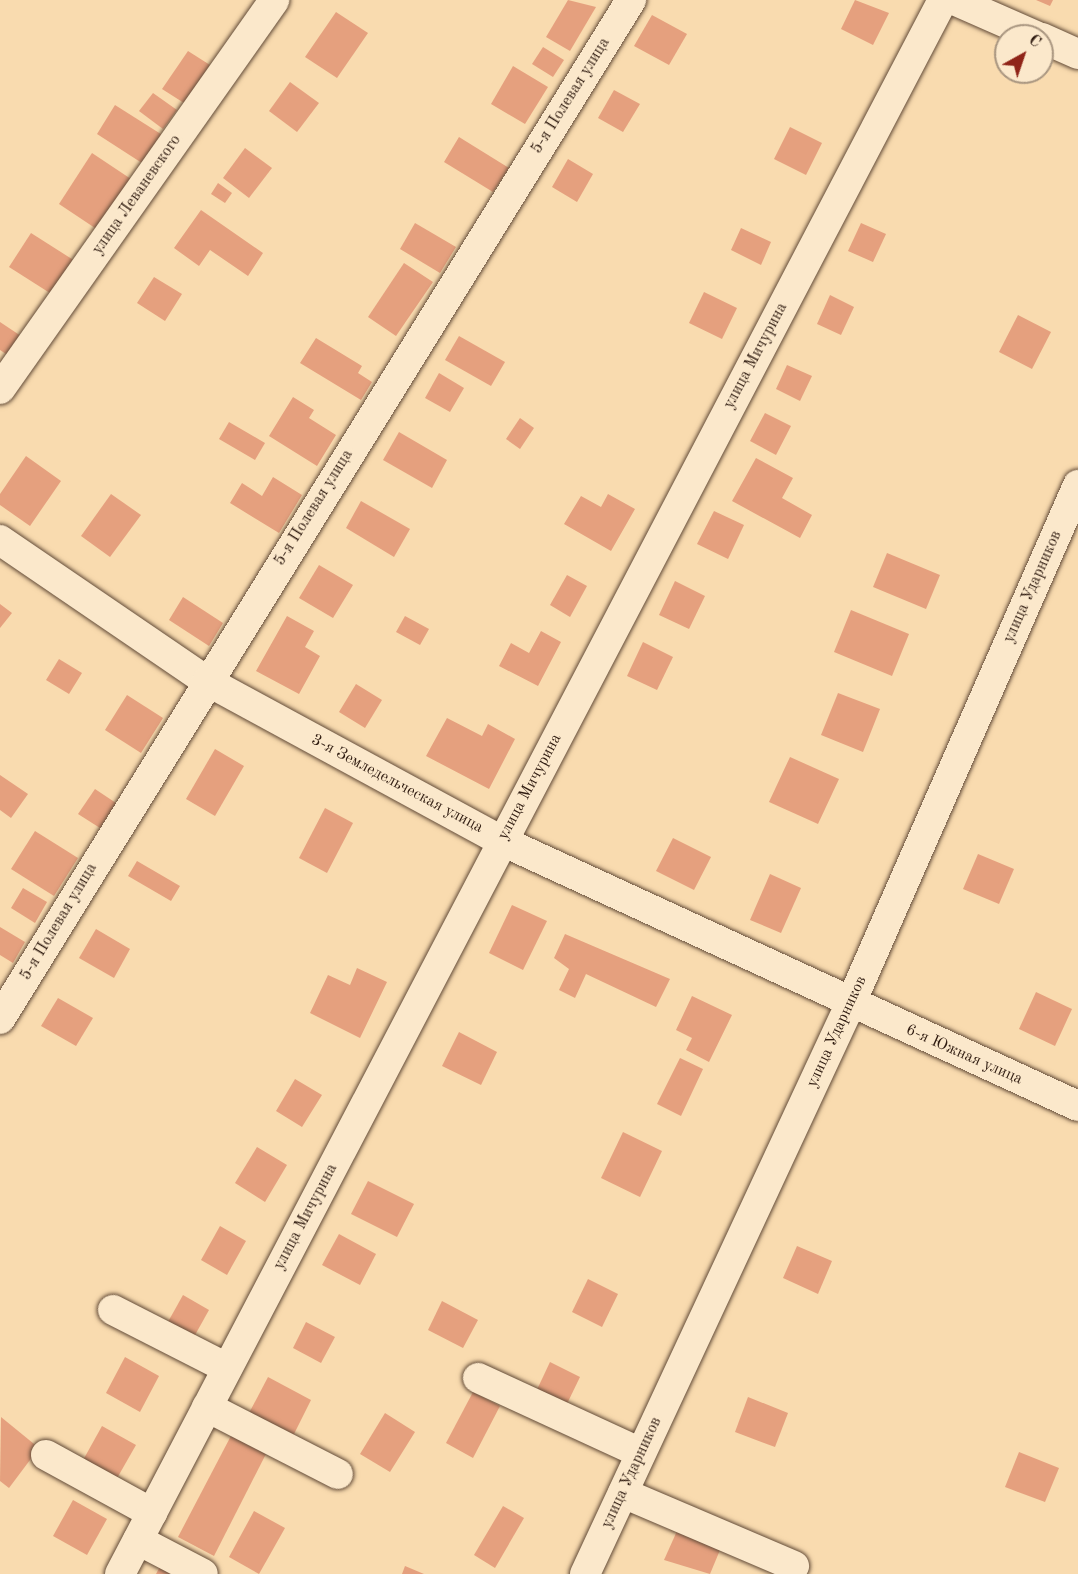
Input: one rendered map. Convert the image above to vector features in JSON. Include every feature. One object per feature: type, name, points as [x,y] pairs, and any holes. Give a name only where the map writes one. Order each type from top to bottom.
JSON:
[{"type":"street","name":"улица Леваневского","points":[[0,389],[274,0]]},
{"type":"street","name":"5-я Полевая улица","points":[[0,1019],[207,681],[631,0]]},
{"type":"street","name":"улица Мичурина","points":[[120,1574],[943,0]]},
{"type":"street","points":[[954,0],[1009,24]]},
{"type":"street","points":[[1054,44],[1078,54]]},
{"type":"street","name":"улица Ударников","points":[[585,1574],[849,1005],[1078,485]]},
{"type":"street","name":"3-я Земледельческая улица","points":[[0,540],[207,681],[502,841],[849,1005]]},
{"type":"street","name":"6-я Южная улица","points":[[849,1005],[1078,1106]]},
{"type":"street","points":[[113,1310],[227,1368]]},
{"type":"street","points":[[478,1378],[641,1453]]},
{"type":"street","points":[[207,1407],[338,1474]]},
{"type":"street","points":[[46,1455],[152,1513]]},
{"type":"street","points":[[623,1493],[794,1566]]},
{"type":"street","points":[[138,1540],[203,1574]]},
{"type":"building","points":[[568,0],[596,7],[570,51],[546,37]]},
{"type":"building","points":[[855,0],[889,13],[873,45],[841,29]]},
{"type":"building","points":[[1036,0],[1053,0],[1050,6]]},
{"type":"building","points":[[336,12],[368,33],[337,78],[305,57]]},
{"type":"building","points":[[652,15],[687,34],[669,65],[634,46]]},
{"type":"building","points":[[543,47],[564,60],[553,77],[532,64]]},
{"type":"building","points":[[188,51],[210,65],[184,103],[162,89]]},
{"type":"building","points":[[513,66],[548,87],[525,124],[491,104]]},
{"type":"building","points":[[290,82],[319,103],[297,132],[269,111]]},
{"type":"building","points":[[614,90],[640,104],[623,132],[598,118]]},
{"type":"building","points":[[153,93],[177,110],[163,129],[139,111]]},
{"type":"building","points":[[115,105],[164,136],[145,165],[97,134]]},
{"type":"building","points":[[790,127],[822,143],[806,175],[774,159]]},
{"type":"building","points":[[459,137],[509,168],[493,192],[444,162]]},
{"type":"building","points":[[245,148],[272,168],[249,198],[223,178]]},
{"type":"building","points":[[92,153],[134,181],[101,232],[59,204]]},
{"type":"building","points":[[568,159],[593,174],[577,202],[552,187]]},
{"type":"building","points":[[218,183],[232,193],[225,203],[211,194]]},
{"type":"building","points":[[201,210],[263,253],[248,276],[210,250],[199,266],[174,248]]},
{"type":"building","points":[[415,223],[456,247],[440,273],[400,249]]},
{"type":"building","points":[[861,223],[886,234],[873,262],[848,251]]},
{"type":"building","points":[[741,228],[771,242],[761,265],[731,250]]},
{"type":"building","points":[[31,233],[75,261],[53,295],[9,267]]},
{"type":"building","points":[[404,263],[433,282],[396,336],[368,317]]},
{"type":"building","points":[[154,277],[182,294],[165,321],[137,303]]},
{"type":"building","points":[[704,292],[737,308],[722,339],[689,323]]},
{"type":"building","points":[[830,295],[854,307],[841,335],[817,324]]},
{"type":"building","points":[[1018,315],[1051,332],[1032,369],[999,352]]},
{"type":"building","points":[[0,322],[21,336],[9,356],[0,350]]},
{"type":"building","points":[[459,336],[505,362],[491,386],[445,360]]},
{"type":"building","points":[[316,338],[362,366],[358,373],[372,382],[361,400],[300,363]]},
{"type":"building","points":[[787,365],[812,376],[800,401],[776,389]]},
{"type":"building","points":[[439,373],[464,388],[450,412],[425,398]]},
{"type":"building","points":[[293,397],[314,410],[309,418],[336,435],[317,466],[269,436]]},
{"type":"building","points":[[765,413],[791,426],[776,455],[750,441]]},
{"type":"building","points":[[520,418],[534,428],[520,449],[506,439]]},
{"type":"building","points":[[229,422],[265,443],[255,460],[219,439]]},
{"type":"building","points":[[399,432],[447,460],[432,488],[383,460]]},
{"type":"building","points":[[26,456],[61,481],[30,526],[0,505],[0,494]]},
{"type":"building","points":[[756,458],[793,478],[782,498],[812,515],[800,538],[732,501]]},
{"type":"building","points":[[273,477],[302,495],[279,533],[230,503],[242,483],[262,496]]},
{"type":"building","points":[[111,494],[141,515],[110,557],[81,536]]},
{"type":"building","points":[[608,494],[635,509],[611,551],[564,524],[581,496],[601,507]]},
{"type":"building","points":[[361,501],[410,529],[394,557],[346,528]]},
{"type":"building","points":[[714,511],[744,525],[728,559],[697,544]]},
{"type":"building","points":[[887,553],[940,575],[926,609],[873,587]]},
{"type":"building","points":[[319,565],[353,585],[333,618],[299,598]]},
{"type":"building","points":[[567,575],[587,586],[570,617],[550,605]]},
{"type":"building","points":[[675,581],[705,596],[689,629],[659,615]]},
{"type":"building","points":[[183,597],[223,623],[209,646],[169,620]]},
{"type":"building","points":[[0,604],[12,613],[0,628]]},
{"type":"building","points":[[851,610],[909,634],[892,676],[834,652]]},
{"type":"building","points":[[287,616],[314,631],[305,647],[320,656],[299,694],[256,671]]},
{"type":"building","points":[[405,616],[429,629],[420,645],[396,632]]},
{"type":"building","points":[[541,631],[561,642],[538,686],[499,666],[511,643],[529,653]]},
{"type":"building","points":[[643,642],[673,657],[657,690],[627,676]]},
{"type":"building","points":[[59,659],[82,673],[69,694],[46,680]]},
{"type":"building","points":[[356,684],[382,700],[365,728],[339,712]]},
{"type":"building","points":[[838,693],[880,709],[863,752],[821,735]]},
{"type":"building","points":[[127,695],[163,718],[141,753],[105,730]]},
{"type":"building","points":[[447,718],[482,736],[488,724],[515,739],[489,789],[426,756]]},
{"type":"building","points":[[215,749],[244,766],[215,816],[186,799]]},
{"type":"building","points":[[790,757],[839,779],[818,824],[769,802]]},
{"type":"building","points":[[0,775],[28,794],[11,818],[0,810]]},
{"type":"building","points":[[95,789],[116,803],[100,828],[78,814]]},
{"type":"building","points":[[325,808],[353,823],[327,873],[299,858]]},
{"type":"building","points":[[35,831],[78,858],[54,896],[11,869]]},
{"type":"building","points":[[673,838],[711,857],[694,890],[656,871]]},
{"type":"building","points":[[978,854],[1014,869],[999,904],[963,889]]},
{"type":"building","points":[[137,861],[180,886],[171,901],[128,876]]},
{"type":"building","points":[[770,874],[801,888],[781,933],[750,920]]},
{"type":"building","points":[[23,888],[47,902],[35,923],[11,908]]},
{"type":"building","points":[[512,905],[547,921],[523,970],[489,953]]},
{"type":"building","points":[[0,927],[25,942],[13,963],[0,955]]},
{"type":"building","points":[[96,929],[130,949],[114,978],[79,958]]},
{"type":"building","points":[[565,934],[670,979],[656,1007],[586,974],[575,998],[559,990],[569,969],[554,958]]},
{"type":"building","points":[[357,968],[387,982],[360,1038],[310,1013],[328,975],[350,985]]},
{"type":"building","points":[[1036,992],[1072,1009],[1055,1046],[1019,1029]]},
{"type":"building","points":[[692,996],[732,1015],[709,1062],[686,1050],[692,1038],[676,1030]]},
{"type":"building","points":[[58,998],[93,1018],[76,1046],[41,1026]]},
{"type":"building","points":[[459,1032],[497,1052],[481,1085],[442,1066]]},
{"type":"building","points":[[680,1058],[703,1069],[681,1116],[657,1104]]},
{"type":"building","points":[[295,1079],[322,1095],[302,1127],[276,1111]]},
{"type":"building","points":[[623,1132],[662,1151],[640,1197],[601,1178]]},
{"type":"building","points":[[257,1147],[287,1165],[265,1202],[235,1183]]},
{"type":"building","points":[[368,1181],[414,1204],[397,1237],[351,1214]]},
{"type":"building","points":[[220,1226],[246,1241],[227,1275],[201,1260]]},
{"type":"building","points":[[339,1234],[376,1254],[360,1285],[322,1265]]},
{"type":"building","points":[[797,1246],[832,1261],[818,1294],[783,1278]]},
{"type":"building","points":[[588,1279],[618,1294],[602,1327],[572,1312]]},
{"type":"building","points":[[183,1295],[209,1310],[190,1344],[164,1329]]},
{"type":"building","points":[[442,1301],[478,1320],[463,1348],[428,1330]]},
{"type":"building","points":[[306,1322],[335,1337],[321,1363],[293,1348]]},
{"type":"building","points":[[125,1357],[159,1376],[140,1412],[106,1393]]},
{"type":"building","points":[[550,1362],[580,1377],[564,1410],[534,1396]]},
{"type":"building","points":[[268,1377],[311,1400],[291,1440],[247,1417]]},
{"type":"building","points":[[473,1392],[500,1406],[473,1458],[446,1443]]},
{"type":"building","points":[[748,1397],[788,1413],[775,1447],[735,1432]]},
{"type":"building","points":[[385,1413],[415,1432],[390,1472],[360,1454]]},
{"type":"building","points":[[1,1417],[39,1448],[9,1488],[0,1481]]},
{"type":"building","points":[[102,1426],[136,1445],[116,1480],[82,1462]]},
{"type":"building","points":[[233,1432],[268,1450],[214,1556],[178,1537]]},
{"type":"building","points":[[1019,1452],[1059,1468],[1045,1502],[1005,1487]]},
{"type":"building","points":[[73,1500],[107,1519],[87,1555],[53,1536]]},
{"type":"building","points":[[503,1506],[524,1518],[495,1568],[474,1555]]},
{"type":"building","points":[[254,1511],[285,1528],[259,1574],[229,1557]]},
{"type":"building","points":[[677,1531],[720,1550],[710,1574],[664,1560]]},
{"type":"building","points":[[162,1563],[182,1574],[156,1574]]},
{"type":"building","points":[[405,1566],[424,1574],[402,1574]]}]
